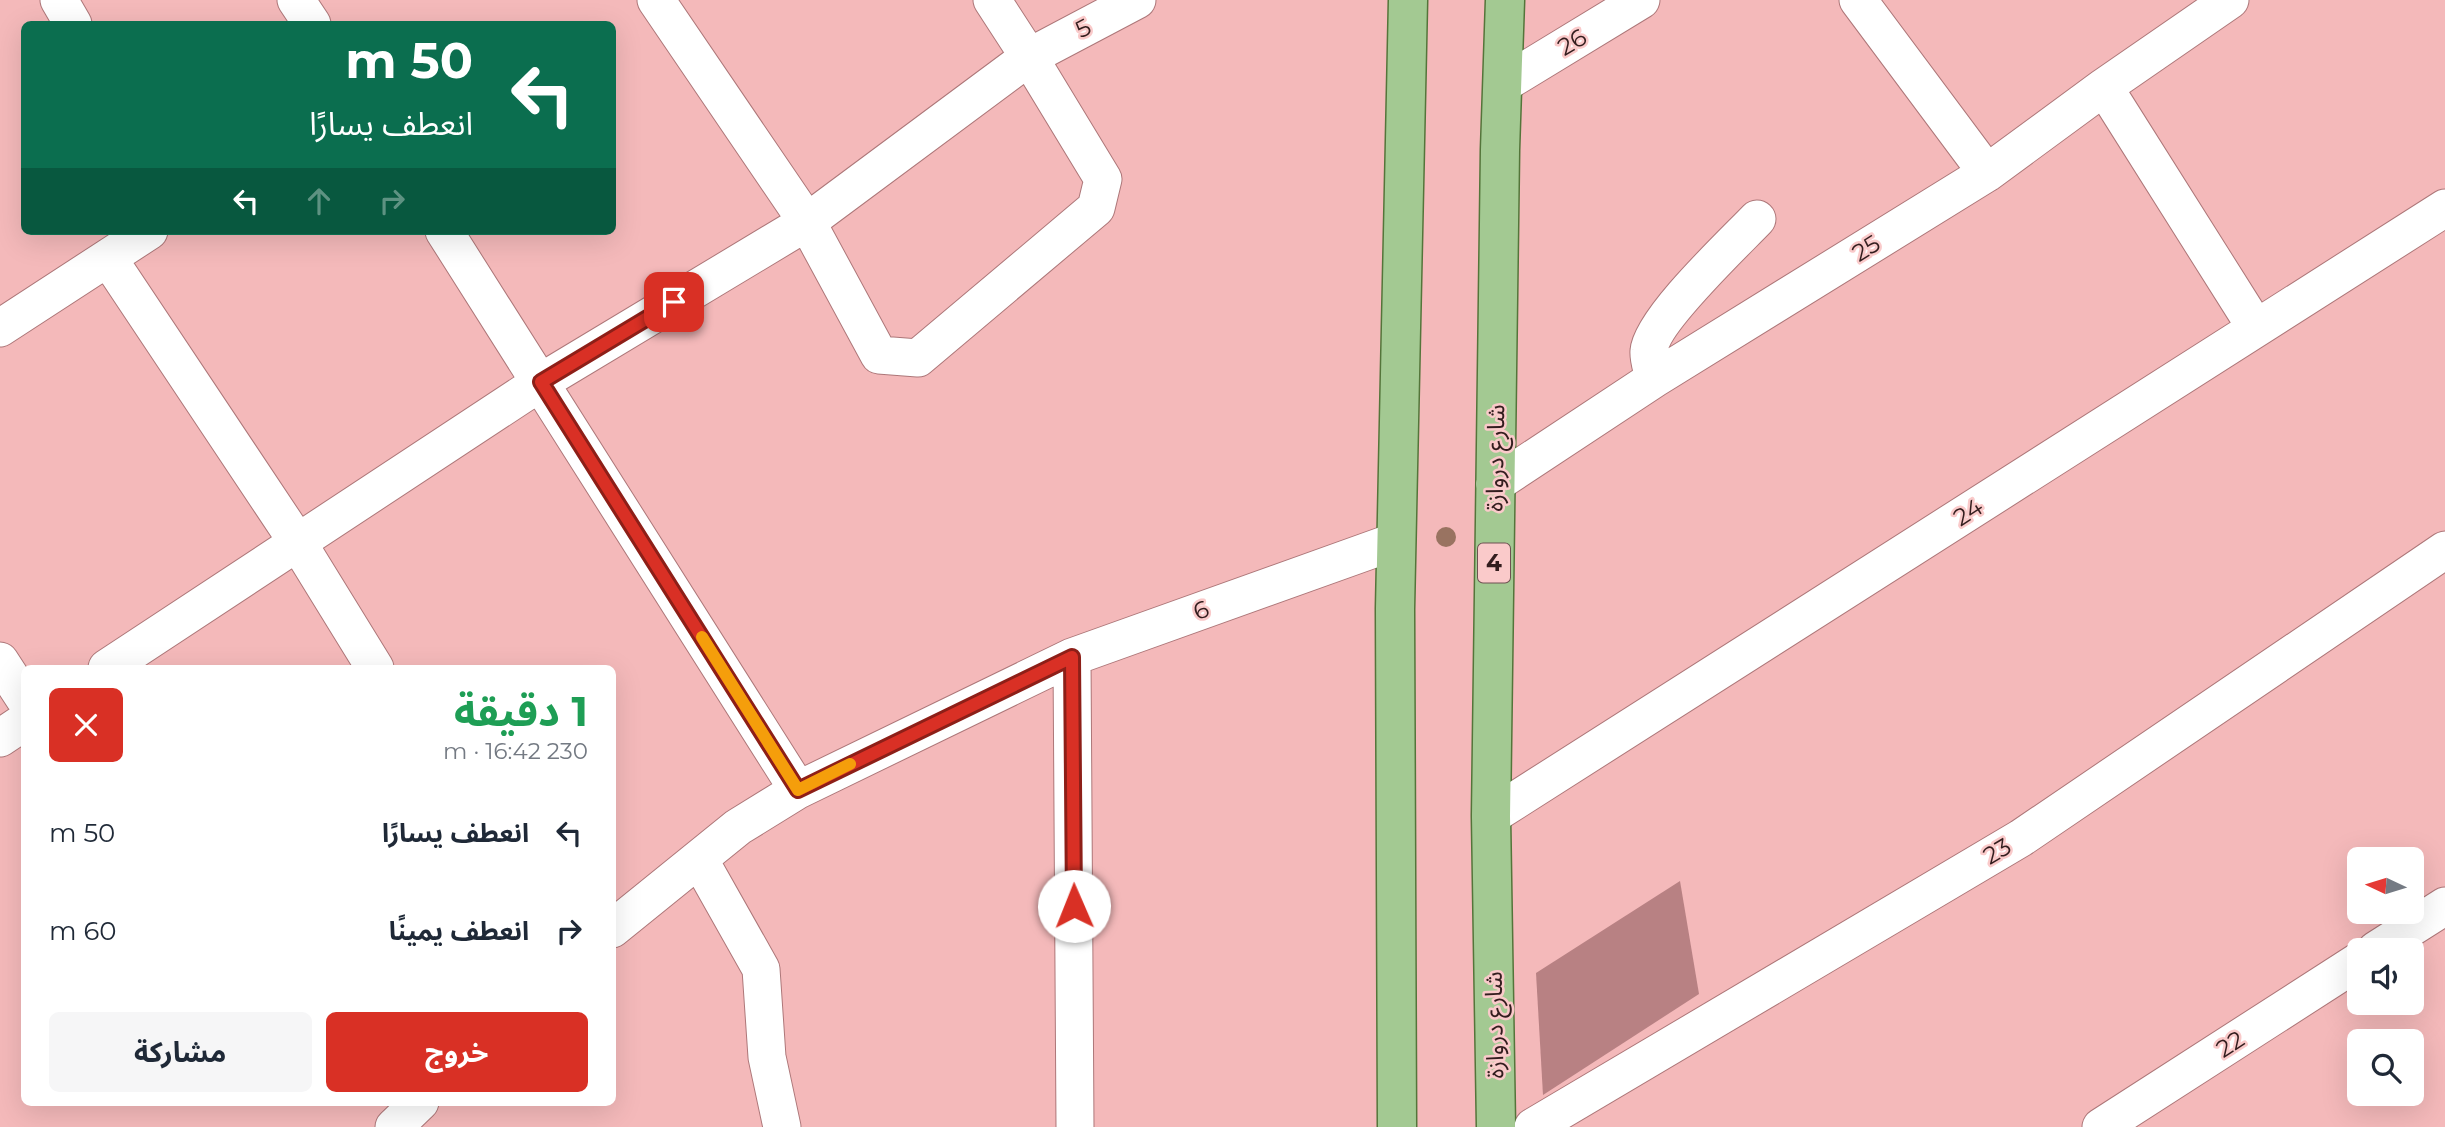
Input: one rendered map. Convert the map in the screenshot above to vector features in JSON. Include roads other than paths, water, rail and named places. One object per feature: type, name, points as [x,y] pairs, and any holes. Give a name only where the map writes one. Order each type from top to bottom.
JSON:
[{"type":"main road","points":[[1397,1127],[1394,842],[1396,541],[1408,0]]},
{"type":"main road","name":"شارع دروازة","points":[[1496,1127],[1491,816],[1505,0]]},
{"type":"street","points":[[59,0],[71,21]]},
{"type":"street","points":[[296,0],[310,21]]},
{"type":"street","points":[[656,0],[807,222],[879,355],[918,358],[1096,208],[1102,179],[992,0]]},
{"type":"street","name":"5","points":[[112,665],[541,382],[807,222],[1029,57],[1137,0]]},
{"type":"street","name":"26","points":[[1503,84],[1641,0]]},
{"type":"street","points":[[1858,0],[1987,173]]},
{"type":"street","name":"25","points":[[1495,484],[1654,379],[1987,173],[2104,87],[2230,0]]},
{"type":"street","points":[[2104,87],[2256,328]]},
{"type":"street","name":"24","points":[[1491,816],[2445,208]]},
{"type":"street","points":[[1654,379],[1649,352],[1654,336],[1673,309],[1757,219]]},
{"type":"street","points":[[0,328],[143,235]]},
{"type":"street","points":[[447,235],[798,790]]},
{"type":"street","points":[[108,258],[298,543],[373,665]]},
{"type":"street","name":"6","points":[[616,926],[738,827],[798,790],[1072,657],[1396,541]]},
{"type":"street","name":"23","points":[[1534,1127],[2021,838],[2445,550]]},
{"type":"street","points":[[1072,657],[1075,1127]]},
{"type":"street","points":[[0,662],[21,694]]},
{"type":"street","points":[[0,738],[21,724]]},
{"type":"street","points":[[699,859],[761,970],[767,1057],[782,1127]]},
{"type":"street","points":[[2395,938],[2445,906]]},
{"type":"street","name":"22","points":[[2101,1127],[2347,969]]},
{"type":"street","points":[[394,1127],[416,1106]]}]
